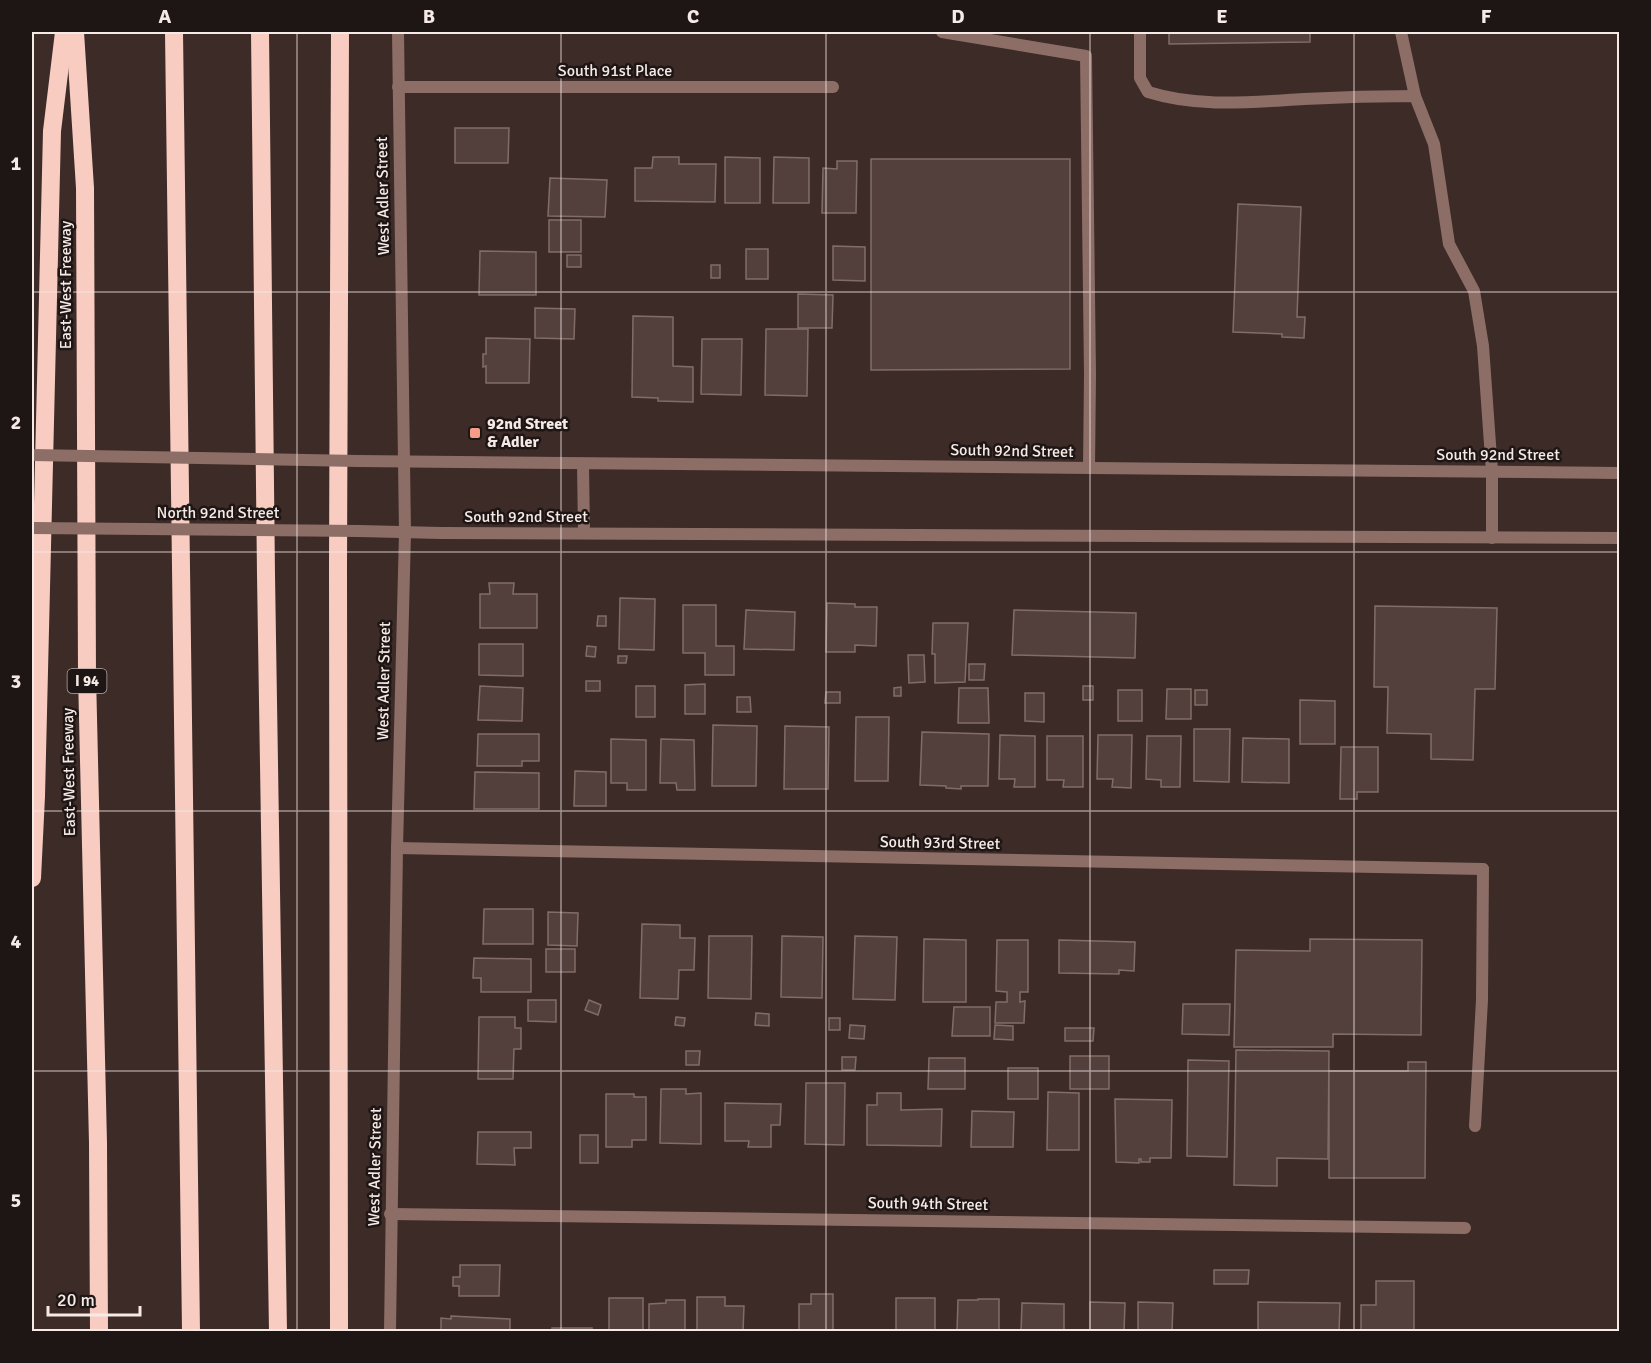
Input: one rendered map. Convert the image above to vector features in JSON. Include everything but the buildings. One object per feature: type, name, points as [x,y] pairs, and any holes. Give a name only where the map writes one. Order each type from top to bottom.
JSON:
[{"type":"highway","points":[[32,878],[36,796],[52,132],[64,32]]},
{"type":"highway","name":"East-West Freeway","points":[[75,32],[85,188],[87,675],[98,1143],[99,1332]]},
{"type":"highway","points":[[174,32],[191,1332]]},
{"type":"highway","points":[[260,32],[278,1332]]},
{"type":"highway","points":[[339,1332],[340,32]]},
{"type":"street","name":"West Adler Street","points":[[390,1332],[390,1214],[405,532],[398,32]]},
{"type":"street","points":[[942,32],[1086,56],[1089,468]]},
{"type":"street","points":[[1140,32],[1140,78],[1148,92],[1166,98],[1213,104],[1360,96],[1415,96]]},
{"type":"street","points":[[1401,32],[1415,96],[1434,144],[1449,244],[1474,291],[1483,346],[1492,472],[1492,538]]},
{"type":"street","name":"South 91st Place","points":[[398,87],[833,87]]},
{"type":"street","points":[[32,455],[404,462]]},
{"type":"street","name":"South 92nd Street","points":[[404,462],[1620,473]]},
{"type":"street","points":[[584,464],[584,533]]},
{"type":"street","name":"North 92nd Street","points":[[32,528],[405,532]]},
{"type":"street","name":"South 92nd Street","points":[[405,532],[1620,538]]},
{"type":"street","name":"South 93rd Street","points":[[397,848],[1483,869],[1482,1000],[1476,1126]]},
{"type":"street","name":"South 94th Street","points":[[390,1214],[1465,1228]]},
{"type":"place","name":"92nd Street & Adler","points":[[475,433]]}]
